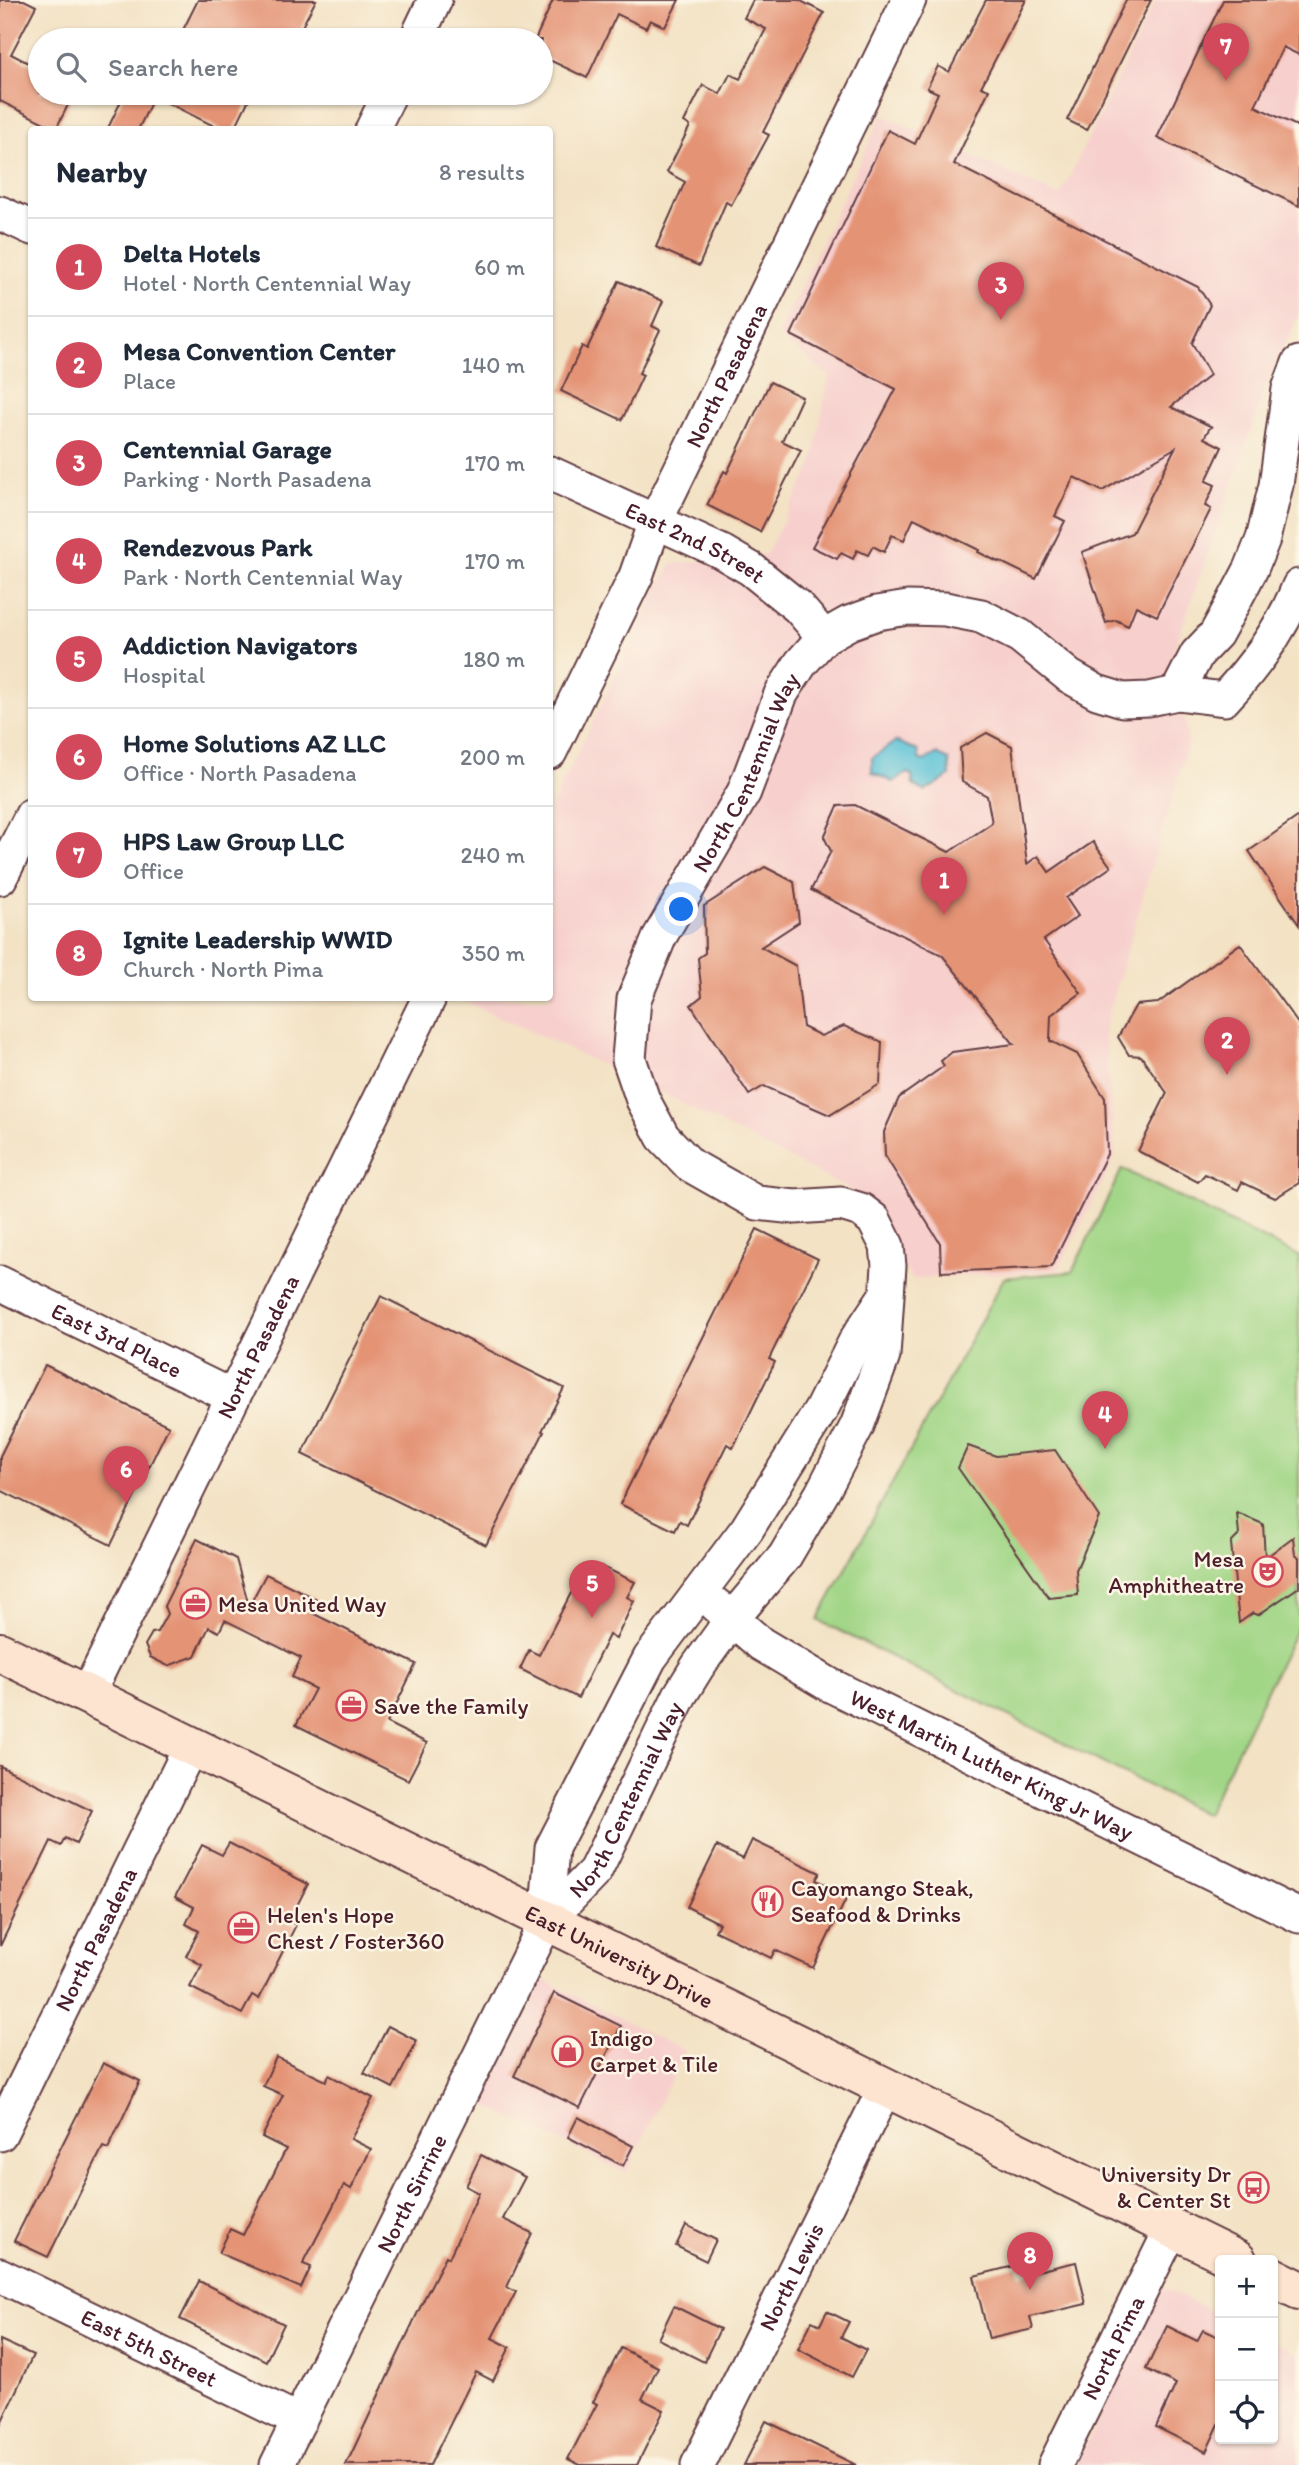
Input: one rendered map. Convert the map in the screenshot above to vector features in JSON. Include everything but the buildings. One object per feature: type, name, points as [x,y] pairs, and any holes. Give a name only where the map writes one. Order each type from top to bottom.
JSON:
[{"type":"main road","name":"East University Drive","points":[[0,1653],[1227,2255]]},
{"type":"main road","points":[[1278,2280],[1299,2290]]},
{"type":"street","points":[[422,28],[435,0]]},
{"type":"street","name":"North Pasadena","points":[[553,746],[636,576],[655,522],[909,0]]},
{"type":"street","points":[[374,126],[384,105]]},
{"type":"street","points":[[0,213],[28,226]]},
{"type":"street","points":[[1177,693],[1197,653],[1216,634],[1251,569],[1263,538],[1276,485],[1289,388],[1299,363]]},
{"type":"street","name":"East 2nd Street","points":[[553,474],[722,552],[762,576],[798,607],[824,637]]},
{"type":"street","name":"North Centennial Way","points":[[547,1922],[595,1871],[680,1695],[732,1619],[785,1556],[857,1426],[883,1356],[888,1292],[887,1246],[874,1220],[861,1210],[841,1204],[795,1207],[757,1203],[690,1165],[663,1137],[643,1100],[629,1059],[634,999],[660,936],[737,805],[781,694],[801,663],[824,637],[849,623],[877,613],[908,608],[945,609],[982,616],[1020,636],[1069,676],[1097,692],[1122,700],[1149,699],[1177,693],[1224,699],[1252,669],[1279,628],[1299,586]]},
{"type":"street","points":[[0,878],[28,823]]},
{"type":"street","name":"North Pasadena","points":[[87,1695],[428,1001]]},
{"type":"street","name":"East 3rd Place","points":[[0,1283],[233,1397]]},
{"type":"street","name":"North Centennial Way","points":[[547,1922],[552,1848],[649,1658],[753,1518],[821,1410],[856,1340],[888,1292]]},
{"type":"street","name":"West Martin Luther King Jr Way","points":[[700,1592],[761,1644],[828,1684],[1299,1916]]},
{"type":"street","name":"North Pasadena","points":[[0,2134],[191,1746]]},
{"type":"street","name":"North Sirrine","points":[[277,2465],[547,1922]]},
{"type":"street","name":"North Lewis","points":[[698,2465],[885,2088]]},
{"type":"street","name":"North Pima","points":[[1055,2465],[1172,2228]]},
{"type":"street","name":"East 5th Street","points":[[0,2275],[299,2421]]},
{"type":"shaded area","points":[[1156,0],[1299,0],[1299,316],[1271,373],[1175,647],[1188,744],[1104,1028],[1116,1156],[1058,1270],[912,1279],[848,1189],[650,1087],[464,1001],[553,1001],[553,803],[671,564],[766,554],[812,466],[829,376],[778,335],[882,115],[1060,196]]},
{"type":"shaded area","points":[[544,1980],[685,2051],[626,2173],[483,2104]]},
{"type":"shaded area","points":[[1163,2287],[1215,2313],[1215,2444],[1278,2444],[1278,2344],[1299,2354],[1299,2465],[1076,2465]]},
{"type":"green space","points":[[1122,1169],[1299,1256],[1299,1624],[1206,1815],[818,1620],[1004,1278],[1072,1272]]},
{"type":"water","points":[[896,741],[918,751],[919,759],[924,761],[936,754],[949,760],[950,776],[925,791],[913,785],[912,775],[907,773],[893,782],[872,772],[872,758]]},
{"type":"place","name":"HPS Law Group LLC","points":[[1226,81]]},
{"type":"place","name":"Centennial Garage","points":[[1001,320]]},
{"type":"place","name":"Delta Hotels","points":[[944,915]]},
{"type":"place","name":"Mesa Convention Center","points":[[1227,1075]]},
{"type":"place","name":"Rendezvous Park","points":[[1105,1449]]},
{"type":"place","name":"Home Solutions AZ LLC","points":[[126,1504]]},
{"type":"place","name":"Mesa Amphitheatre","points":[[1267,1572]]},
{"type":"place","name":"Mesa United Way","points":[[195,1604]]},
{"type":"place","name":"Addiction Navigators","points":[[592,1618]]},
{"type":"place","name":"Save the Family","points":[[351,1706]]},
{"type":"place","name":"Cayomango Steak, Seafood & Drinks","points":[[768,1901]]},
{"type":"place","name":"Helen's Hope Chest / Foster360","points":[[244,1928]]},
{"type":"place","name":"Indigo Carpet & Tile","points":[[567,2051]]},
{"type":"place","name":"University Dr & Center St","points":[[1254,2187]]},
{"type":"place","name":"Ignite Leadership WWID","points":[[1030,2290]]}]
